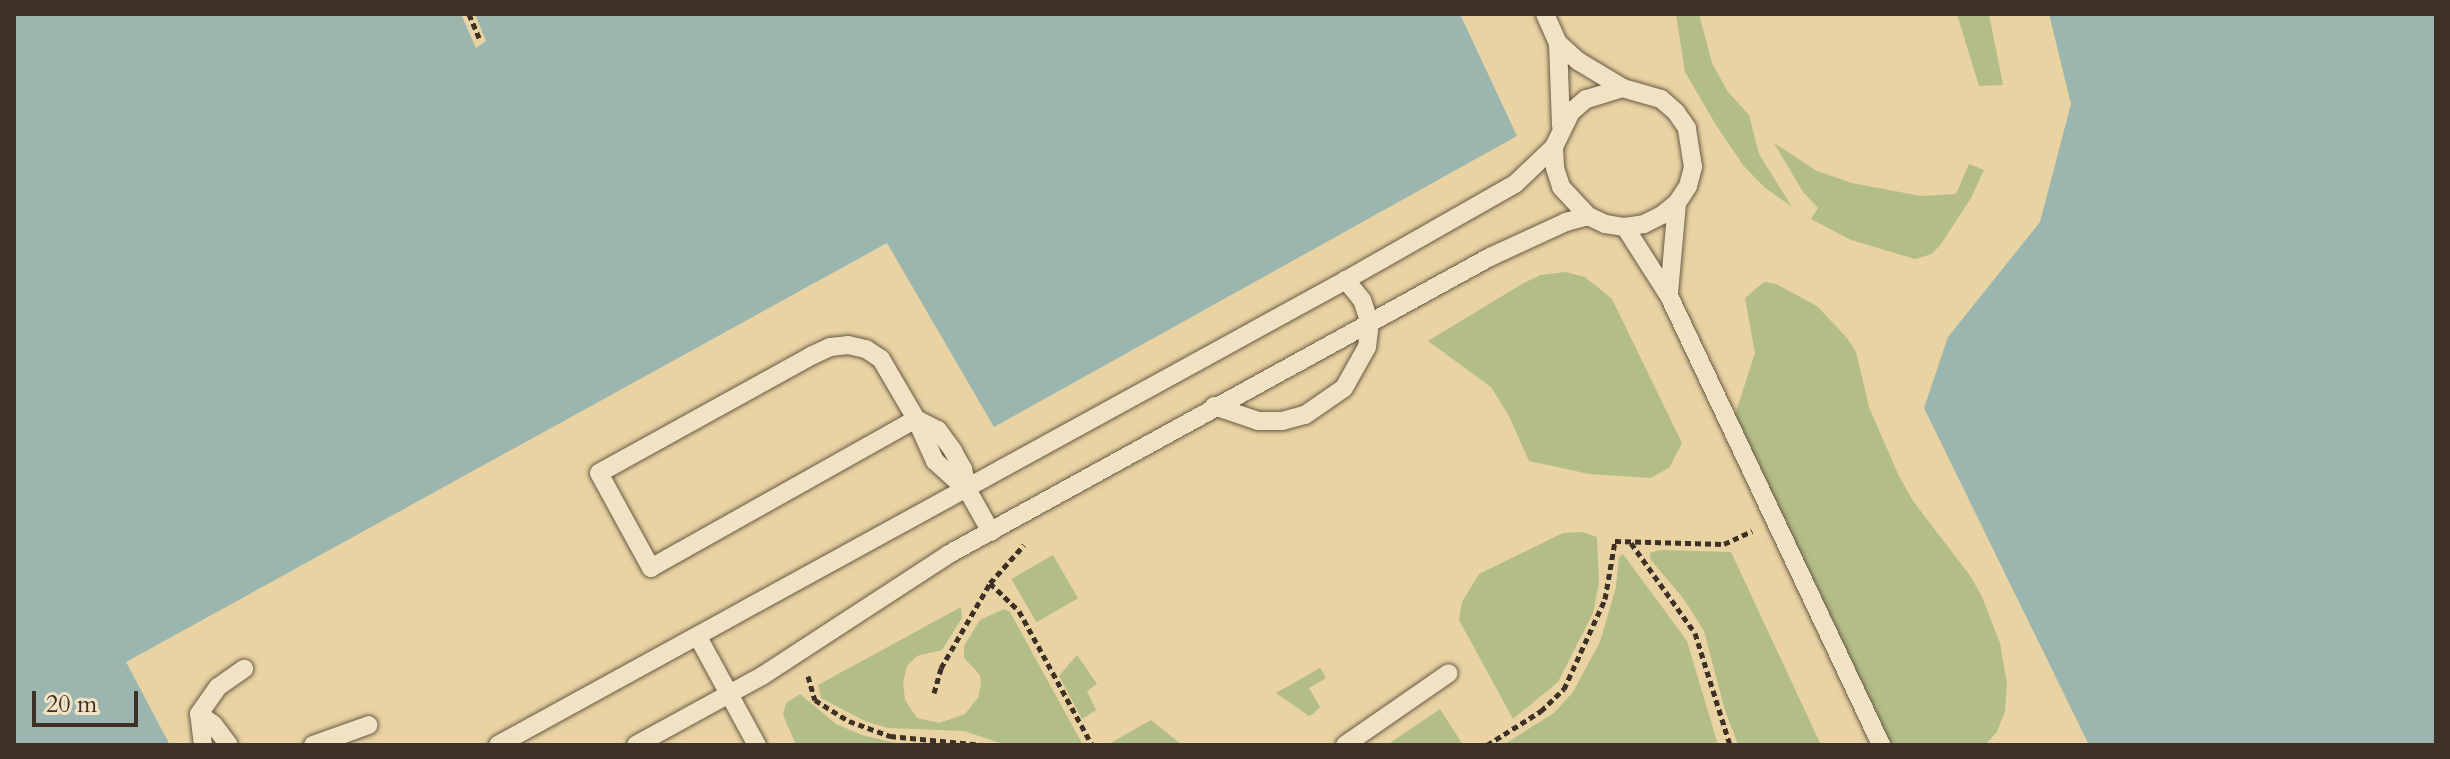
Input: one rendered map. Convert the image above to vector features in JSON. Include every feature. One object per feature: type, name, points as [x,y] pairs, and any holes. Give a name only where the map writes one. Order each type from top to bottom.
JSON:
[{"type":"lane","points":[[1545,14],[1558,43],[1561,129]]},
{"type":"lane","points":[[1554,147],[1561,187],[1588,216],[1605,224],[1625,227],[1644,224],[1677,203],[1688,186],[1693,167],[1687,128],[1676,112],[1661,99],[1623,88],[1578,61],[1558,43]]},
{"type":"lane","points":[[498,745],[968,491],[1515,184],[1554,147],[1571,112],[1586,99],[1623,88]]},
{"type":"lane","points":[[1669,296],[1677,203]]},
{"type":"lane","points":[[636,745],[729,696],[949,554],[1214,406],[1545,229],[1588,216]]},
{"type":"lane","points":[[1625,227],[1669,296],[1881,745]]},
{"type":"lane","points":[[1214,406],[1258,421],[1305,415],[1326,404],[1351,379],[1367,347],[1370,324],[1362,300],[1346,280]]},
{"type":"lane","points":[[916,419],[651,568],[599,473],[830,347],[857,347],[881,359],[916,419],[935,461],[968,491],[991,532]]},
{"type":"lane","points":[[698,637],[757,745]]},
{"type":"lane","points":[[203,745],[199,714],[218,687],[244,669]]},
{"type":"lane","points":[[1345,745],[1449,673]]},
{"type":"lane","points":[[199,714],[229,745]]},
{"type":"lane","points":[[313,745],[369,725],[353,745]]},
{"type":"path","points":[[469,14],[479,38]]},
{"type":"path","points":[[934,693],[941,668],[990,583],[1029,539],[1022,515]]},
{"type":"path","points":[[1487,745],[1541,711],[1564,689],[1605,599],[1611,545],[1615,541],[1724,544],[1775,521]]},
{"type":"path","points":[[1630,542],[1695,633],[1730,745]]},
{"type":"path","points":[[990,583],[1019,611],[1092,745]]},
{"type":"path","points":[[797,650],[808,668],[809,687],[815,700],[849,721],[890,736],[983,745]]},
{"type":"green space","points":[[1676,14],[1699,14],[1712,63],[1728,92],[1749,115],[1759,154],[1792,207],[1764,187],[1743,165],[1716,125],[1685,72]]},
{"type":"green space","points":[[1957,14],[1989,14],[2003,85],[1979,86]]},
{"type":"green space","points":[[1774,143],[1817,171],[1852,183],[1921,196],[1956,194],[1969,164],[1984,170],[1971,198],[1941,244],[1932,254],[1915,259],[1851,240],[1811,219],[1818,208],[1803,192]]},
{"type":"green space","points":[[1566,272],[1585,277],[1612,299],[1682,443],[1669,468],[1650,478],[1589,474],[1529,461],[1509,416],[1491,387],[1428,341],[1540,275]]},
{"type":"green space","points":[[1764,282],[1776,284],[1817,306],[1847,338],[1856,352],[1869,407],[1898,474],[1913,501],[1971,577],[1982,597],[2000,643],[2007,684],[2005,711],[1997,732],[1985,745],[1884,745],[1733,421],[1755,353],[1745,298]]},
{"type":"green space","points":[[1582,532],[1597,537],[1599,583],[1593,613],[1558,682],[1513,719],[1459,620],[1462,602],[1479,574],[1563,533]]},
{"type":"green space","points":[[1660,550],[1731,552],[1821,745],[1738,745],[1724,707],[1704,631],[1683,598],[1650,559],[1650,553]]},
{"type":"green space","points":[[1623,554],[1687,641],[1718,745],[1503,745],[1554,713],[1573,692],[1600,642],[1616,587],[1619,557]]},
{"type":"green space","points":[[1053,555],[1078,598],[1036,622],[1011,579]]},
{"type":"green space","points":[[961,607],[962,618],[942,650],[917,656],[907,666],[903,682],[905,700],[917,718],[939,723],[965,714],[978,698],[980,675],[964,658],[964,646],[980,620],[1004,609],[1010,612],[1083,745],[1006,745],[964,731],[888,728],[865,721],[821,698],[818,685]]},
{"type":"green space","points":[[1077,655],[1097,684],[1087,691],[1096,710],[1082,719],[1059,676]]},
{"type":"green space","points":[[1320,668],[1326,678],[1309,688],[1320,707],[1313,714],[1309,716],[1276,693]]},
{"type":"green space","points":[[800,694],[836,724],[862,735],[904,745],[796,745],[783,715],[786,703]]},
{"type":"green space","points":[[1440,709],[1463,745],[1387,745]]},
{"type":"green space","points":[[1151,720],[1182,745],[1107,745]]},
{"type":"water","points":[[14,14],[1460,14],[1517,136],[994,427],[887,243],[126,662],[170,745],[14,745]]},
{"type":"water","points":[[2049,14],[2436,14],[2436,745],[2089,745],[1924,408],[1948,337],[2040,222],[2071,104]]},
{"type":"pier","points":[[461,14],[475,14],[486,41],[476,48]]}]
